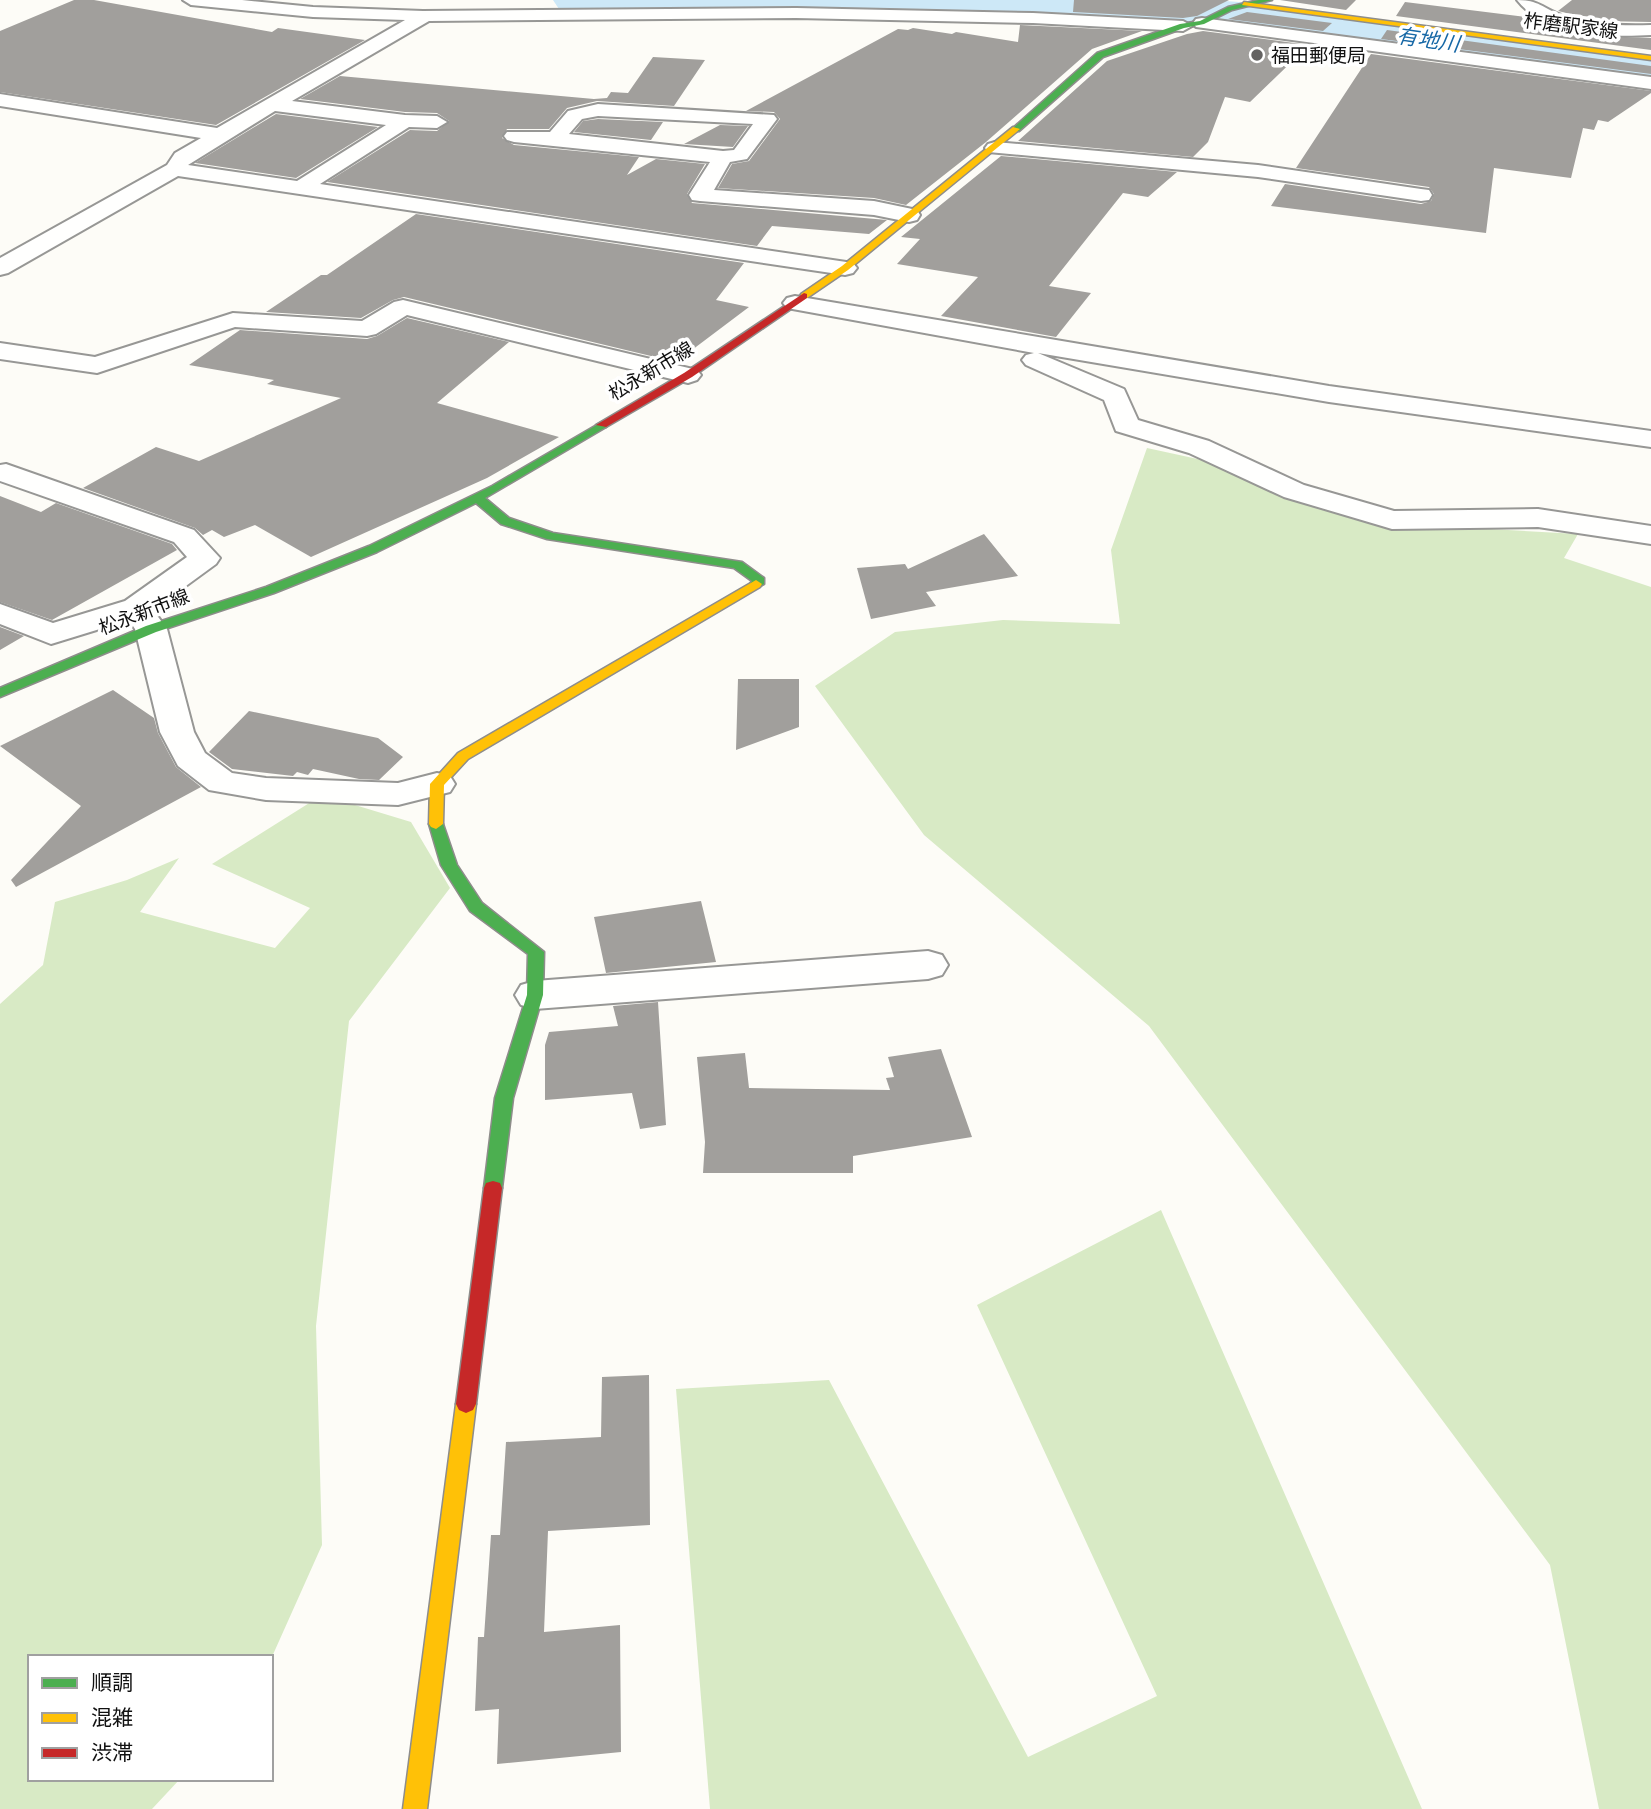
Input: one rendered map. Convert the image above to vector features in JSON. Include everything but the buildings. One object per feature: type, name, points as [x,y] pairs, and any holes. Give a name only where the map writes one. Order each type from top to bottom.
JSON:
[{"type":"main road","name":"松永新市線","points":[[0,693],[143,619],[270,590],[373,549],[496,488],[688,375],[845,268],[995,148],[1100,55],[1182,26],[1202,23],[1230,8],[1269,0]]},
{"type":"main road","name":"柞磨駅家線","points":[[1206,1],[1250,4],[1651,58]]},
{"type":"main road","points":[[415,1809],[504,1098],[535,995],[536,952],[477,907],[449,864],[435,822],[437,784],[463,756],[760,582],[738,565],[551,536],[505,521],[476,497]]},
{"type":"street","points":[[191,0],[313,12],[426,16],[810,13],[1033,18],[1182,26]]},
{"type":"street","points":[[0,268],[175,169],[182,157],[426,16],[445,0]]},
{"type":"street","points":[[1525,0],[1545,15],[1571,23],[1614,30],[1651,30]]},
{"type":"street","points":[[1202,23],[1651,83]]},
{"type":"street","points":[[0,100],[221,135]]},
{"type":"street","points":[[274,105],[405,121],[437,122]]},
{"type":"street","points":[[514,136],[723,156],[740,155],[767,123],[767,119],[598,110],[575,115],[555,138]]},
{"type":"street","points":[[301,187],[405,121]]},
{"type":"street","points":[[995,148],[1258,171],[1421,195]]},
{"type":"street","points":[[723,156],[700,195],[874,208],[909,215]]},
{"type":"street","points":[[175,169],[845,268]]},
{"type":"street","points":[[795,303],[1206,376],[1469,416],[1651,439]]},
{"type":"street","points":[[0,351],[97,365],[233,320],[368,329],[403,307],[688,375]]},
{"type":"street","points":[[1028,344],[1028,357],[1115,395],[1126,425],[1199,447],[1294,491],[1392,520],[1538,518],[1651,535]]},
{"type":"street","points":[[0,473],[6,472],[184,536],[205,558],[143,619],[51,634],[0,613]]},
{"type":"street","points":[[143,619],[181,741],[190,759],[222,782],[267,789],[398,794],[437,784]]},
{"type":"street","points":[[535,995],[928,965]]},
{"type":"green space","points":[[1147,448],[1216,463],[1364,522],[1578,534],[1564,558],[1651,587],[1651,1809],[1599,1809],[1550,1565],[1149,1026],[924,835],[815,686],[895,632],[1003,620],[1120,624],[1111,550]]},
{"type":"green space","points":[[322,795],[411,822],[450,888],[349,1021],[316,1326],[322,1545],[273,1655],[28,1655],[28,1781],[178,1781],[152,1809],[0,1809],[0,1004],[43,965],[55,902],[127,880],[179,858],[140,912],[275,948],[310,908],[212,864]]},
{"type":"green space","points":[[1161,1210],[1422,1809],[710,1809],[676,1389],[829,1380],[1028,1757],[1157,1696],[977,1305]]},
{"type":"waterway","name":"有地川","points":[[575,0],[1067,2],[1267,18],[1651,70]]},
{"type":"traffic: fast","points":[[1016,129],[1100,55],[1183,26],[1202,23],[1230,8],[1269,0]]},
{"type":"traffic: fast","points":[[0,693],[151,629],[270,590],[373,549],[496,488],[602,425]]},
{"type":"traffic: fast","points":[[476,497],[505,521],[551,536],[738,565],[760,581],[756,584]]},
{"type":"traffic: fast","points":[[436,824],[449,865],[476,907],[536,952],[535,995],[504,1098],[493,1188]]},
{"type":"traffic: slow","points":[[1244,4],[1651,58]]},
{"type":"traffic: slow","points":[[804,296],[845,268],[1016,129]]},
{"type":"traffic: slow","points":[[436,824],[437,784],[463,756],[756,584]]},
{"type":"traffic: slow","points":[[415,1809],[466,1404]]},
{"type":"traffic: jam","points":[[602,425],[688,375],[804,296]]},
{"type":"traffic: jam","points":[[466,1404],[493,1188]]},
{"type":"place","name":"福田郵便局","points":[[1257,55]]}]
